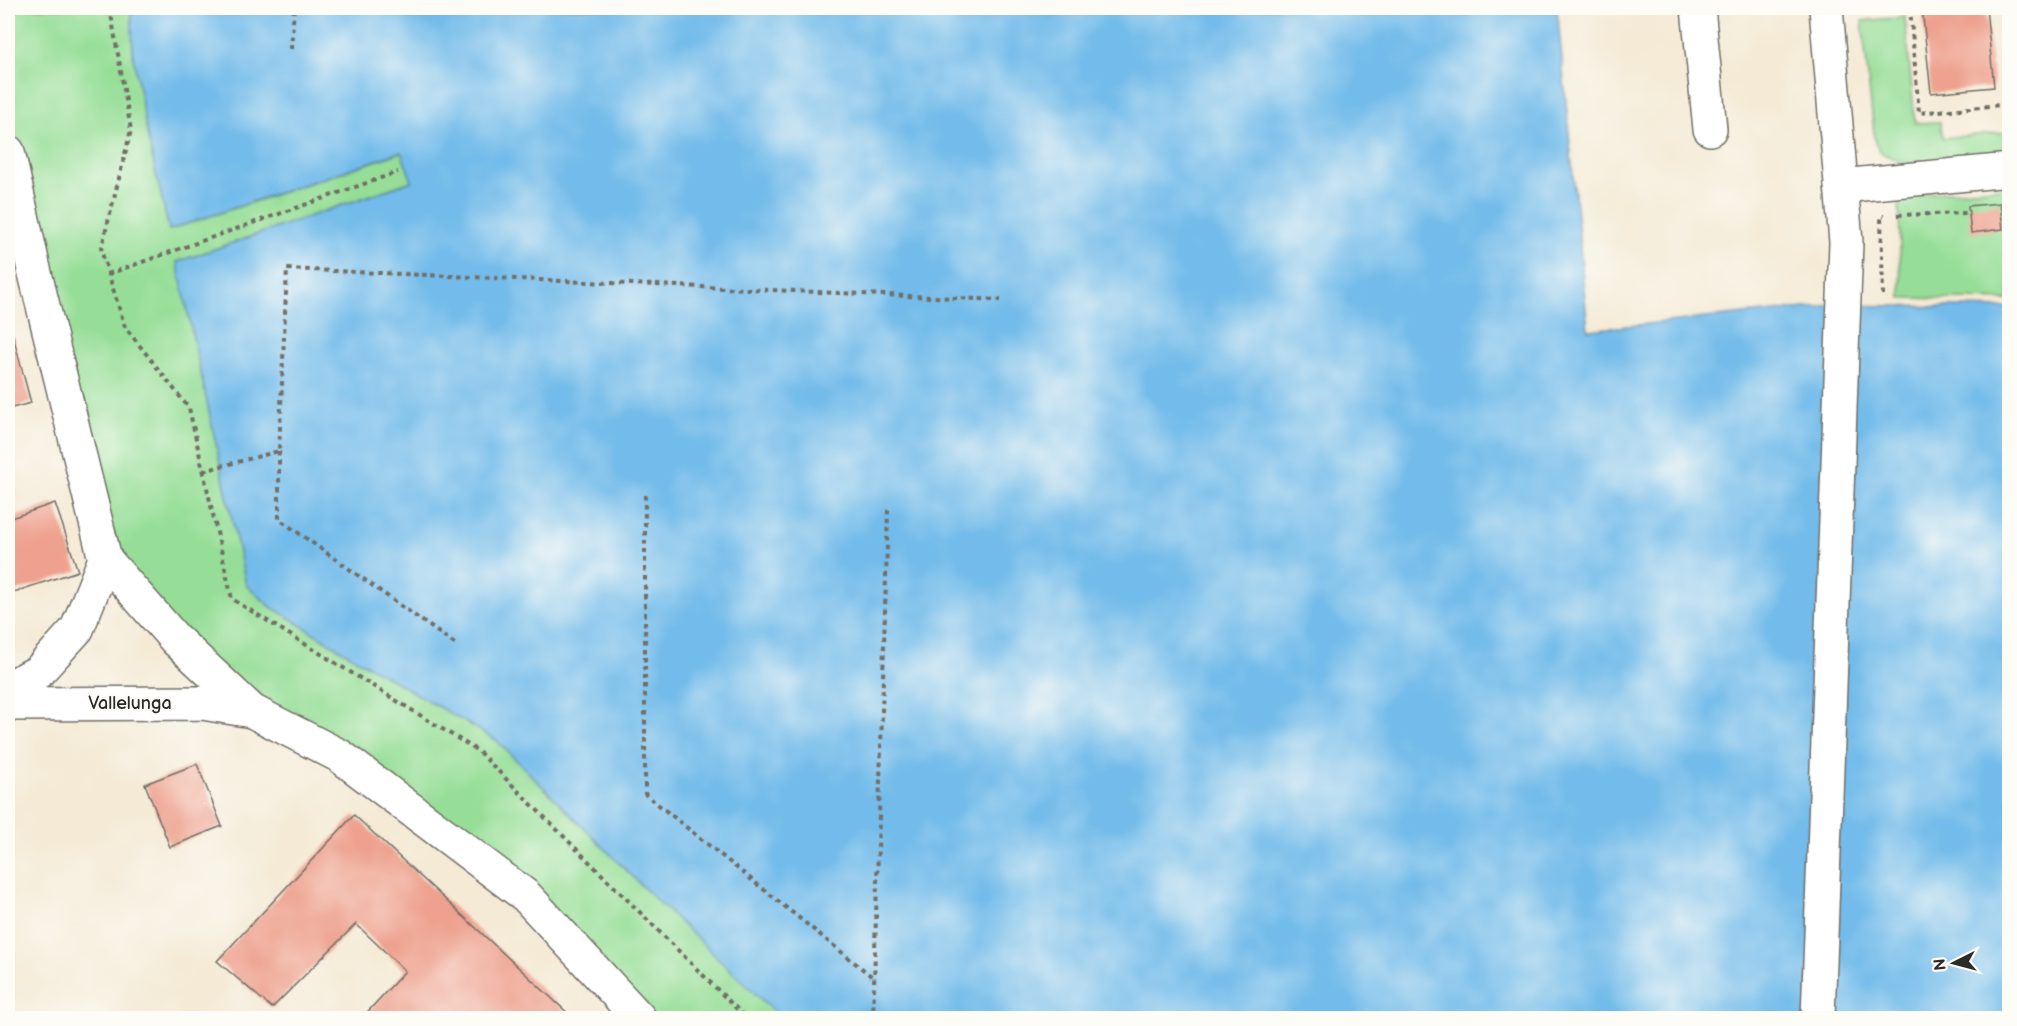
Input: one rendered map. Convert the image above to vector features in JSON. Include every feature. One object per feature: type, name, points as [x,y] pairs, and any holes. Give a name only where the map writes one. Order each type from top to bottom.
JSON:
[{"type":"street","points":[[1698,8],[1710,129]]},
{"type":"street","points":[[1818,1018],[1846,276],[1846,242],[1826,8]]},
{"type":"street","points":[[8,152],[35,276],[105,559],[175,639],[252,711],[340,756],[526,896],[639,1018]]},
{"type":"street","points":[[1841,186],[2010,170]]},
{"type":"street","points":[[8,688],[38,672],[77,629],[105,559]]},
{"type":"street","name":"Vallelunga","points":[[8,704],[202,702],[252,711]]},
{"type":"path","points":[[110,8],[132,130],[101,250],[125,327],[189,408],[232,599],[478,751],[746,1018]]},
{"type":"path","points":[[291,49],[294,8]]},
{"type":"path","points":[[1910,8],[1919,113],[2010,104]]},
{"type":"path","points":[[2009,8],[2010,14]]},
{"type":"path","points":[[108,274],[398,172]]},
{"type":"path","points":[[1883,295],[1881,216],[1966,213]]},
{"type":"path","points":[[456,645],[279,519],[279,451],[287,269],[1001,300]]},
{"type":"path","points":[[203,471],[279,451]]},
{"type":"path","points":[[645,495],[645,794],[874,979]]},
{"type":"path","points":[[873,1018],[888,509]]},
{"type":"green space","points":[[8,8],[136,8],[169,230],[402,152],[412,181],[177,262],[268,605],[496,740],[781,1018],[639,1018],[526,896],[252,711],[105,559],[8,152]]},
{"type":"green space","points":[[1905,17],[1915,123],[1940,122],[1943,138],[2009,132],[2009,155],[1903,163],[1881,153],[1875,143],[1862,21]]},
{"type":"green space","points":[[2009,187],[2009,300],[1901,298],[1900,198],[1907,195]]},
{"type":"water","points":[[131,8],[1557,8],[1588,330],[1834,305],[2009,308],[2009,1018],[781,1018],[649,893],[496,740],[268,605],[246,585],[177,262],[412,181],[401,152],[169,230],[148,139],[133,55]]},
{"type":"building","points":[[1922,8],[1986,8],[1994,87],[1931,93]]},
{"type":"building","points":[[2000,203],[2003,229],[1971,233],[1968,206]]},
{"type":"building","points":[[8,317],[31,403],[8,409]]},
{"type":"building","points":[[55,503],[78,571],[8,594],[8,519]]},
{"type":"building","points":[[197,764],[222,826],[170,847],[145,784]]},
{"type":"building","points":[[354,815],[573,1018],[362,1018],[405,971],[356,924],[272,1008],[217,961]]}]
